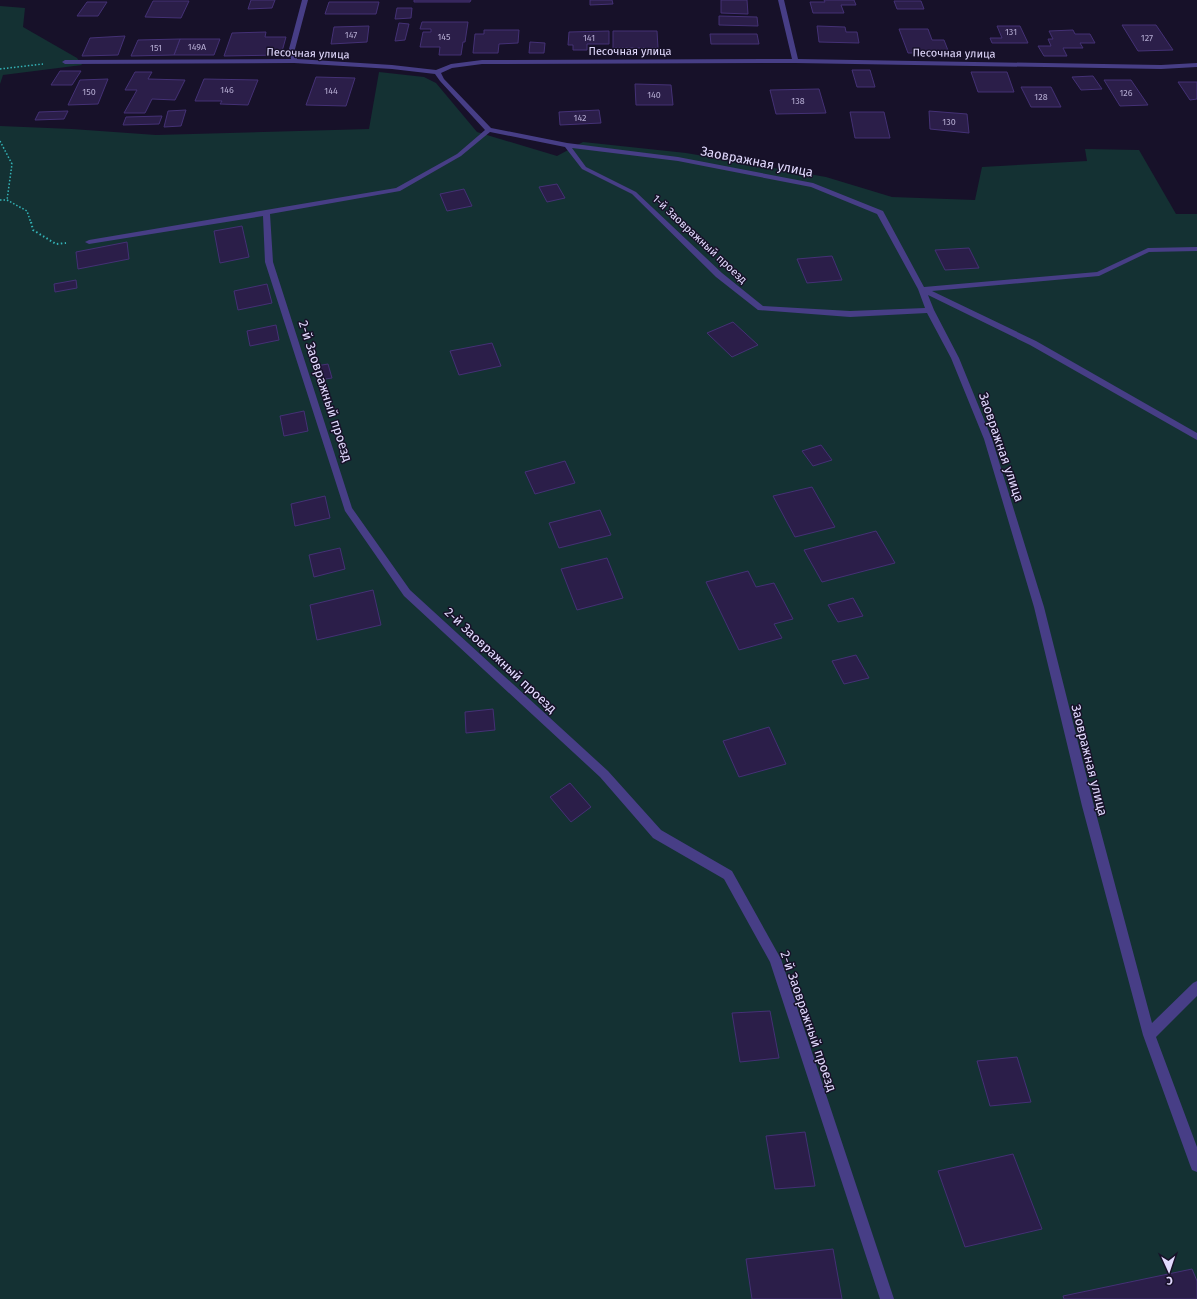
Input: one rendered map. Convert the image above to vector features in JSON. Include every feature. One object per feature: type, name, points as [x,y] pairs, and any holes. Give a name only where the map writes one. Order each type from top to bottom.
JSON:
[{"type":"street","points":[[294,61],[292,49],[305,0]]},
{"type":"street","points":[[781,0],[795,61]]},
{"type":"street","name":"Песочная улица","points":[[65,62],[294,61],[392,67],[437,72],[452,66],[482,62],[795,61],[1160,67],[1197,65]]},
{"type":"street","points":[[89,242],[398,190],[459,155],[489,130],[442,80],[437,72]]},
{"type":"street","name":"Заовражная улица","points":[[489,130],[567,145],[678,159],[813,185],[880,213],[922,289],[930,310],[955,358],[988,439],[1039,607],[1088,806],[1149,1035],[1197,1165]]},
{"type":"street","name":"1-й Заовражный проезд","points":[[567,145],[584,168],[634,193],[719,275],[761,308],[850,314],[930,310]]},
{"type":"street","name":"2-й Заовражный проезд","points":[[266,213],[269,262],[348,509],[408,594],[604,774],[657,834],[728,875],[775,959],[887,1299]]},
{"type":"street","points":[[922,289],[1099,274],[1148,250],[1197,249]]},
{"type":"street","points":[[922,289],[1033,343],[1197,437]]},
{"type":"street","points":[[1149,1035],[1197,987]]},
{"type":"path","points":[[0,69],[65,62]]},
{"type":"path","points":[[0,141],[12,164],[7,200]]},
{"type":"path","points":[[0,200],[7,200],[27,211],[33,230],[56,244],[89,242]]},
{"type":"green space","points":[[0,6],[25,8],[23,27],[77,58],[82,65],[3,75],[0,84]]},
{"type":"green space","points":[[379,72],[424,77],[436,83],[477,132],[557,156],[583,142],[686,153],[826,177],[892,197],[975,200],[982,167],[1087,161],[1085,149],[1139,150],[1176,214],[1197,214],[1197,1299],[0,1299],[0,126],[156,135],[369,129]]},
{"type":"building","points":[[251,0],[275,0],[272,8],[248,9]]},
{"type":"building","points":[[414,0],[471,0],[470,2],[414,2]]},
{"type":"building","points":[[590,0],[612,0],[613,4],[590,5]]},
{"type":"building","points":[[721,0],[747,0],[748,14],[721,13]]},
{"type":"building","points":[[824,0],[854,0],[856,5],[841,5],[844,13],[813,13],[810,2],[825,2]]},
{"type":"building","points":[[153,1],[189,1],[181,18],[145,17]]},
{"type":"building","points":[[894,1],[921,1],[924,9],[897,9]]},
{"type":"building","points":[[87,2],[107,2],[98,16],[77,16]]},
{"type":"building","points":[[329,2],[379,2],[376,14],[325,14]]},
{"type":"building","points":[[397,8],[412,8],[411,18],[395,19]]},
{"type":"building","points":[[719,16],[757,17],[758,26],[719,25]]},
{"type":"building","points":[[422,22],[468,22],[465,42],[463,42],[461,55],[439,55],[440,47],[420,47],[423,32],[431,32],[431,29],[420,29]]},
{"type":"building","points":[[399,23],[409,24],[405,40],[395,41]]},
{"type":"building","points":[[1122,25],[1156,25],[1173,50],[1138,51]]},
{"type":"building","points":[[369,26],[367,42],[331,44],[334,27]]},
{"type":"building","points":[[817,26],[845,27],[846,32],[857,32],[859,43],[819,42]]},
{"type":"building","points":[[997,26],[1020,26],[1028,43],[992,43],[990,38],[1002,38]]},
{"type":"building","points":[[899,29],[928,29],[932,40],[944,40],[949,53],[908,53]]},
{"type":"building","points":[[484,30],[519,30],[518,43],[499,44],[498,53],[473,53],[475,34],[484,34]]},
{"type":"building","points":[[1073,30],[1075,34],[1090,34],[1095,43],[1080,43],[1083,48],[1063,48],[1067,56],[1044,56],[1038,46],[1051,46],[1048,39],[1053,39],[1049,31]]},
{"type":"building","points":[[609,31],[609,44],[587,44],[587,50],[573,50],[573,45],[568,45],[569,32]]},
{"type":"building","points":[[613,31],[657,31],[658,48],[613,48]]},
{"type":"building","points":[[266,32],[265,37],[286,37],[281,55],[224,56],[232,33]]},
{"type":"building","points":[[710,34],[757,34],[759,44],[711,44]]},
{"type":"building","points":[[125,36],[118,55],[82,56],[90,38]]},
{"type":"building","points":[[180,39],[220,39],[214,55],[174,55]]},
{"type":"building","points":[[180,39],[174,55],[131,56],[138,40]]},
{"type":"building","points":[[530,42],[545,43],[544,53],[529,53]]},
{"type":"building","points":[[852,70],[870,70],[875,87],[857,87]]},
{"type":"building","points":[[60,71],[81,71],[72,85],[51,85]]},
{"type":"building","points":[[135,72],[152,72],[148,79],[185,80],[175,100],[152,99],[145,113],[124,113],[137,90],[125,90]]},
{"type":"building","points":[[971,72],[1007,72],[1014,92],[978,92]]},
{"type":"building","points":[[1093,76],[1102,89],[1081,90],[1072,77]]},
{"type":"building","points":[[316,77],[355,78],[346,106],[306,105]]},
{"type":"building","points":[[108,79],[98,104],[68,105],[80,80]]},
{"type":"building","points":[[204,79],[258,80],[248,105],[220,104],[222,101],[195,101]]},
{"type":"building","points":[[1104,80],[1131,80],[1148,105],[1120,106]]},
{"type":"building","points":[[1178,82],[1197,82],[1197,99],[1190,100]]},
{"type":"building","points":[[635,84],[671,85],[673,105],[636,105]]},
{"type":"building","points":[[1021,87],[1051,87],[1061,107],[1031,107]]},
{"type":"building","points":[[819,89],[826,113],[776,114],[770,90]]},
{"type":"building","points":[[186,110],[181,126],[164,127],[168,111]]},
{"type":"building","points":[[599,110],[601,123],[560,125],[559,112]]},
{"type":"building","points":[[68,111],[64,119],[35,120],[39,112]]},
{"type":"building","points":[[929,111],[967,114],[969,133],[930,129]]},
{"type":"building","points":[[850,112],[884,112],[890,138],[855,138]]},
{"type":"building","points":[[162,116],[159,124],[123,125],[126,117]]},
{"type":"building","points":[[557,184],[565,198],[547,202],[539,187]]},
{"type":"building","points":[[464,189],[472,206],[447,211],[440,194]]},
{"type":"building","points":[[242,226],[249,257],[220,263],[214,231]]},
{"type":"building","points":[[127,242],[129,259],[78,269],[76,252]]},
{"type":"building","points":[[969,248],[979,268],[945,270],[935,250]]},
{"type":"building","points":[[832,256],[842,280],[807,283],[797,259]]},
{"type":"building","points":[[76,280],[77,288],[55,292],[54,284]]},
{"type":"building","points":[[267,284],[272,303],[238,310],[234,291]]},
{"type":"building","points":[[733,322],[758,345],[732,357],[707,333]]},
{"type":"building","points":[[276,325],[279,340],[250,346],[247,331]]},
{"type":"building","points":[[492,343],[501,366],[459,375],[450,351]]},
{"type":"building","points":[[328,364],[332,378],[319,380],[316,366]]},
{"type":"building","points":[[304,411],[308,431],[284,436],[280,416]]},
{"type":"building","points":[[821,445],[832,460],[813,466],[802,451]]},
{"type":"building","points":[[565,461],[575,483],[535,494],[525,472]]},
{"type":"building","points":[[812,487],[835,527],[795,537],[773,496]]},
{"type":"building","points":[[325,496],[330,518],[295,526],[291,504]]},
{"type":"building","points":[[600,510],[611,535],[559,548],[549,523]]},
{"type":"building","points":[[876,531],[895,563],[822,582],[804,550]]},
{"type":"building","points":[[340,548],[345,569],[314,577],[309,555]]},
{"type":"building","points":[[607,558],[623,598],[577,610],[561,569]]},
{"type":"building","points":[[748,571],[756,587],[774,583],[793,619],[774,624],[782,638],[739,650],[706,582]]},
{"type":"building","points":[[373,590],[381,625],[317,640],[310,605]]},
{"type":"building","points":[[853,598],[863,616],[838,622],[828,605]]},
{"type":"building","points":[[856,655],[869,678],[844,684],[832,661]]},
{"type":"building","points":[[493,709],[495,730],[466,733],[465,712]]},
{"type":"building","points":[[769,727],[786,764],[739,777],[723,741]]},
{"type":"building","points":[[570,783],[591,807],[571,822],[550,797]]},
{"type":"building","points":[[770,1011],[779,1058],[740,1062],[732,1013]]},
{"type":"building","points":[[1017,1057],[1031,1102],[990,1106],[977,1061]]},
{"type":"building","points":[[805,1132],[815,1186],[775,1189],[766,1136]]},
{"type":"building","points":[[1013,1154],[1042,1229],[965,1247],[938,1171]]},
{"type":"building","points":[[833,1249],[842,1299],[752,1299],[746,1259]]},
{"type":"building","points":[[1192,1269],[1197,1281],[1197,1299],[1064,1299],[1063,1296]]}]
